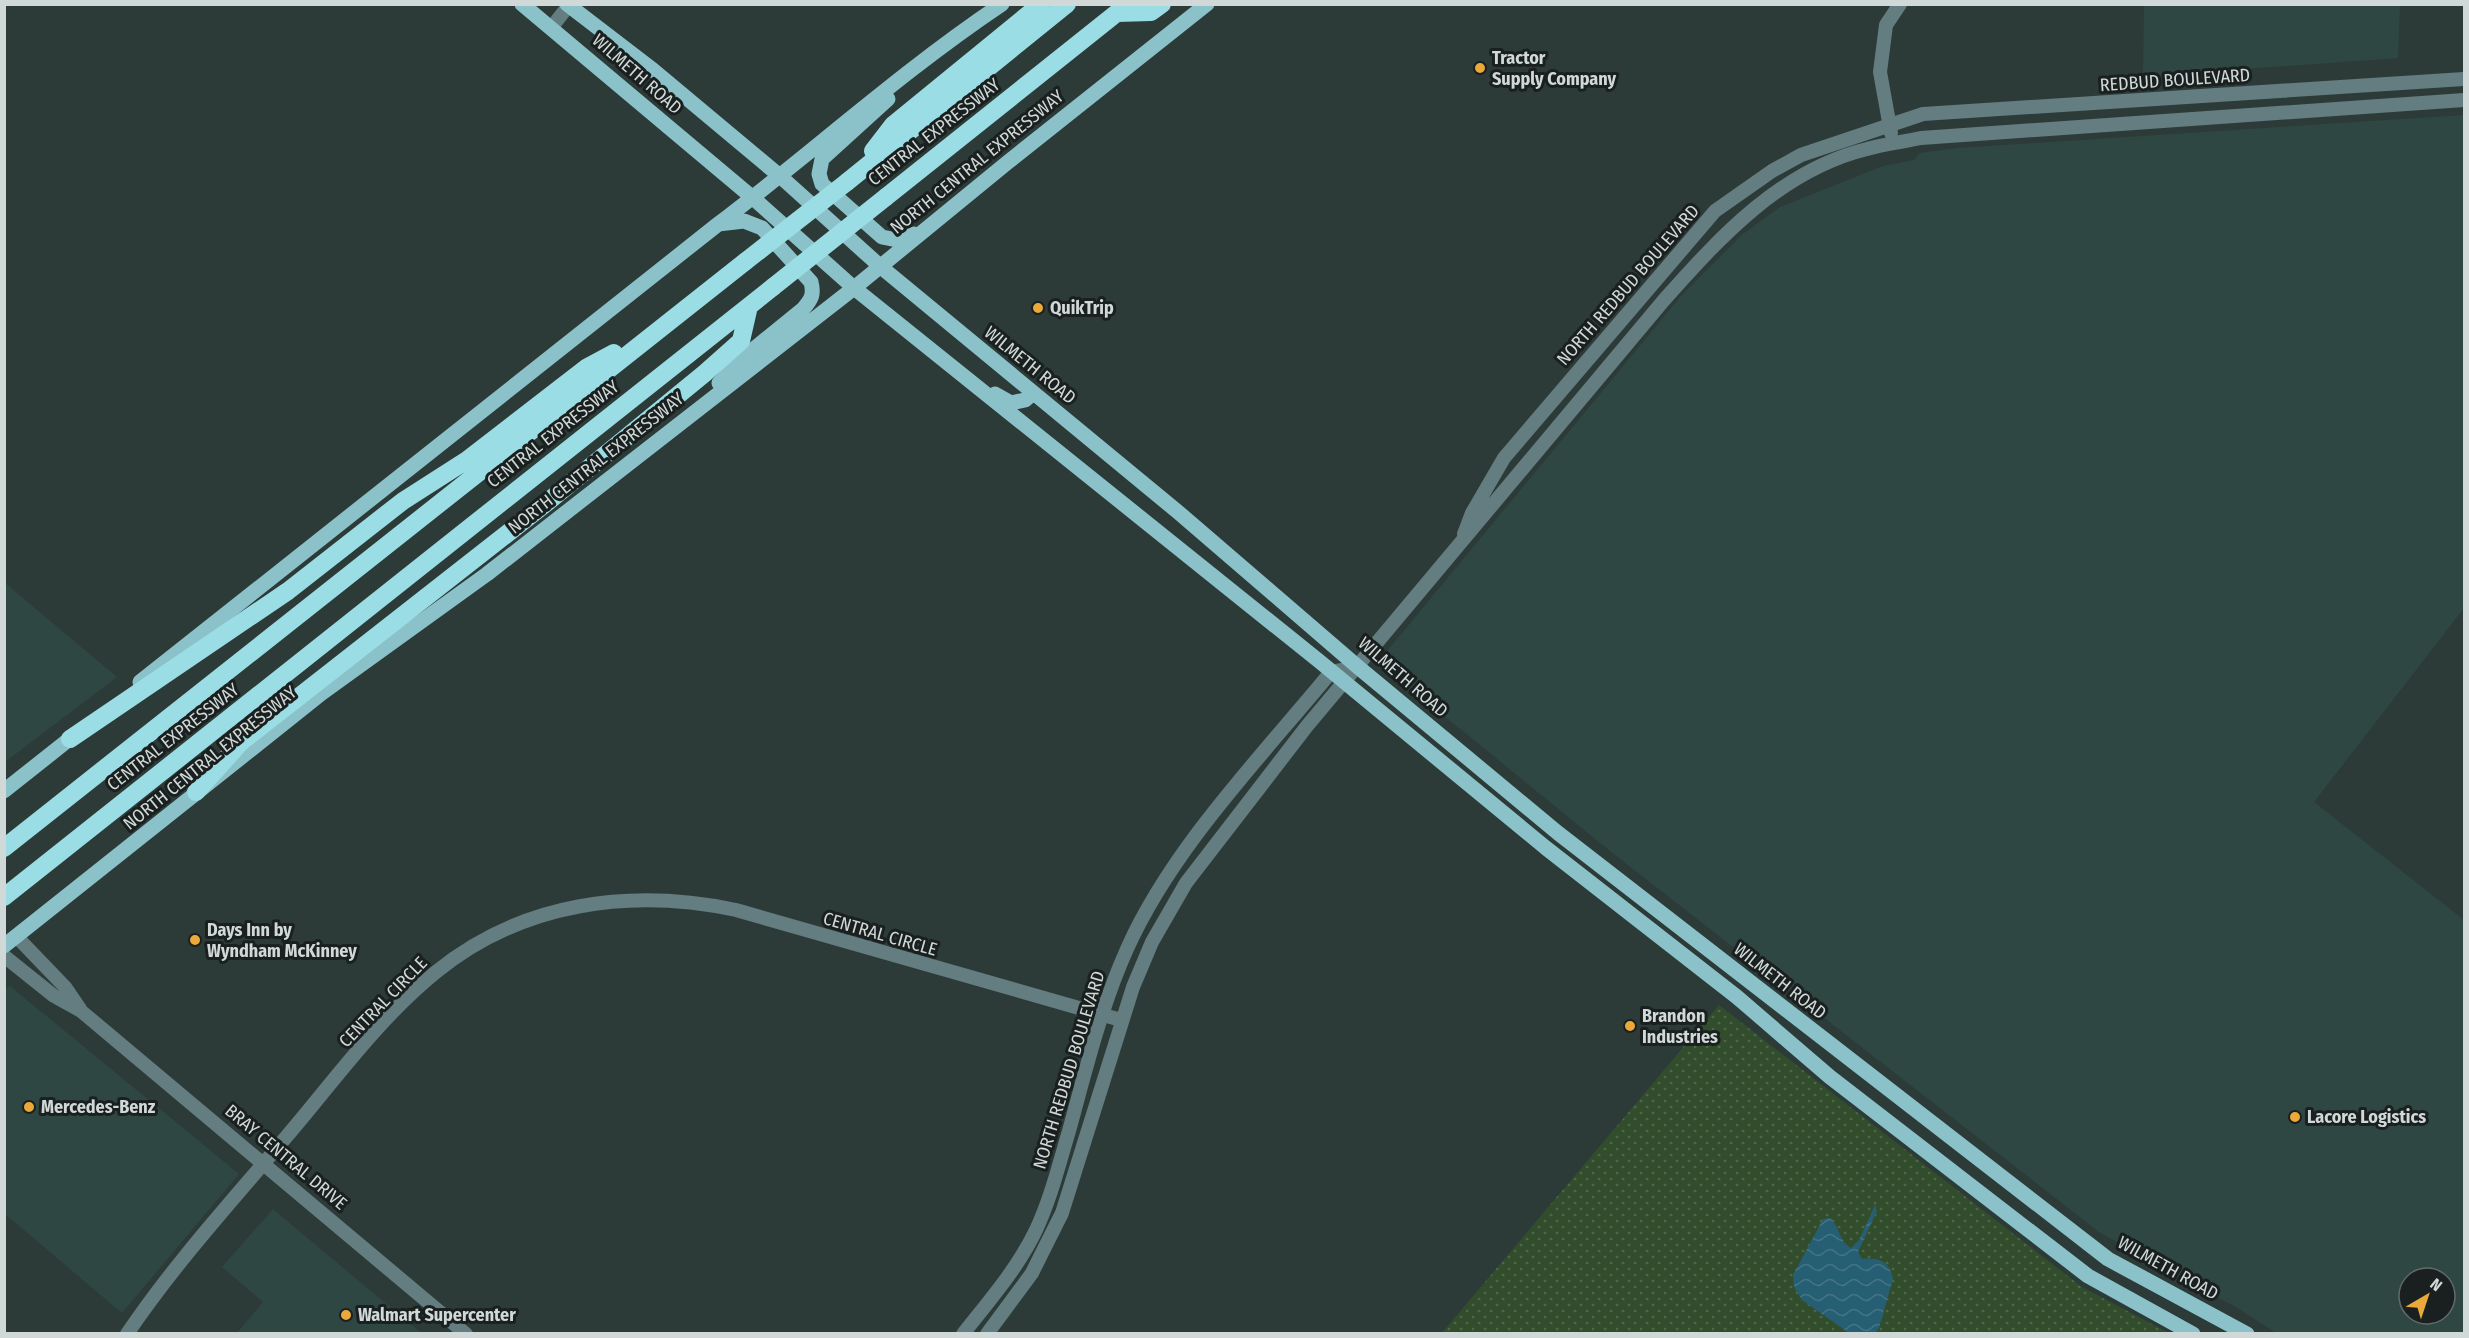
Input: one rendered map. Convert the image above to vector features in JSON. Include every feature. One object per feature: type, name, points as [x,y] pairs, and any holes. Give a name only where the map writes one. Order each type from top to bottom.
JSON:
[{"type":"highway","points":[[847,182],[893,125],[1041,4]]},
{"type":"highway","name":"CENTRAL EXPRESSWAY","points":[[4,848],[657,329],[847,182],[1067,4]]},
{"type":"highway","points":[[1123,9],[1151,12],[1162,4]]},
{"type":"highway","name":"CENTRAL EXPRESSWAY","points":[[4,897],[1123,9]]},
{"type":"highway","points":[[196,792],[241,742],[563,490],[705,373],[741,341],[749,306]]},
{"type":"highway","points":[[70,739],[288,591],[403,501],[467,460],[586,368],[657,329]]},
{"type":"main road","name":"WILMETH ROAD","points":[[522,4],[753,198],[854,288],[1160,533],[1546,848],[1701,969],[1830,1077],[2088,1276],[2193,1334]]},
{"type":"main road","points":[[4,791],[717,225],[781,177],[915,67],[1002,4]]},
{"type":"main road","name":"NORTH CENTRAL EXPRESSWAY","points":[[10,941],[369,657],[496,567],[881,267],[922,231],[1207,4]]},
{"type":"main road","name":"WILMETH ROAD","points":[[569,5],[643,62],[781,177],[881,267],[1178,512],[1358,667],[1558,833],[2108,1259],[2247,1334]]},
{"type":"main road","points":[[915,67],[878,111],[822,159],[819,174],[822,184],[882,237],[897,240],[922,231]]},
{"type":"main road","points":[[693,412],[744,357],[803,309],[811,300],[813,292],[811,282],[762,228],[744,221],[717,225]]},
{"type":"main road","points":[[913,334],[944,351],[1011,403],[1025,400],[1033,393]]},
{"type":"main road","points":[[1160,533],[1178,512]]},
{"type":"main road","points":[[1701,969],[1713,953]]},
{"type":"street","points":[[1900,4],[1886,25],[1880,72],[1894,144],[1950,135],[2464,100]]},
{"type":"street","points":[[551,28],[569,5]]},
{"type":"street","name":"REDBUD BOULEVARD","points":[[1889,124],[1912,116],[1940,112],[2464,79]]},
{"type":"street","points":[[2387,84],[2389,105]]},
{"type":"street","name":"NORTH REDBUD BOULEVARD","points":[[1460,544],[1472,513],[1504,458],[1715,211],[1772,171],[1801,155],[1889,124]]},
{"type":"street","name":"NORTH REDBUD BOULEVARD","points":[[987,1334],[1016,1297],[1043,1252],[1067,1200],[1121,1020],[1152,942],[1186,883],[1307,726],[1664,300],[1729,229],[1782,188],[1816,169],[1866,149],[1894,144]]},
{"type":"street","points":[[1331,672],[1358,667]]},
{"type":"street","name":"NORTH REDBUD BOULEVARD","points":[[963,1334],[1005,1280],[1028,1243],[1054,1184],[1101,1014],[1131,939],[1152,899],[1175,864],[1331,672]]},
{"type":"street","name":"CENTRAL CIRCLE","points":[[128,1334],[151,1298],[400,1005],[436,972],[500,931],[570,908],[641,898],[702,903],[736,910],[1121,1020]]},
{"type":"street","name":"BRAY CENTRAL DRIVE","points":[[10,941],[65,987],[81,1011]]},
{"type":"street","name":"BRAY CENTRAL DRIVE","points":[[4,956],[54,996],[81,1011],[265,1162],[466,1334]]},
{"type":"street","points":[[1028,1243],[1043,1252]]},
{"type":"shaded area","points":[[2144,5],[2400,5],[2398,58],[2143,76]]},
{"type":"shaded area","points":[[2464,115],[2464,608],[2314,802],[2464,920],[2464,1333],[2276,1333],[2239,1309],[2099,1232],[1615,855],[1378,662],[1681,296],[1743,234],[1780,207],[1883,166],[1914,160],[1920,153],[1958,148]]},
{"type":"shaded area","points":[[5,583],[117,677],[5,762]]},
{"type":"shaded area","points":[[10,986],[239,1174],[122,1313],[5,1214],[4,991]]},
{"type":"shaded area","points":[[273,1209],[421,1333],[237,1333],[263,1302],[222,1267]]},
{"type":"green space","points":[[1719,1005],[2082,1287],[2169,1333],[1441,1334]]},
{"type":"water","points":[[1875,1205],[1877,1211],[1858,1252],[1862,1259],[1878,1260],[1886,1264],[1893,1279],[1879,1328],[1875,1333],[1849,1333],[1802,1300],[1794,1287],[1793,1275],[1823,1219],[1830,1218],[1844,1242],[1851,1248],[1859,1240]]},
{"type":"place","name":"Tractor Supply Company","points":[[1480,68]]},
{"type":"place","name":"QuikTrip","points":[[1038,308]]},
{"type":"place","name":"Days Inn by Wyndham McKinney","points":[[195,940]]},
{"type":"place","name":"Brandon Industries","points":[[1630,1026]]},
{"type":"place","name":"Mercedes-Benz","points":[[29,1107]]},
{"type":"place","name":"Lacore Logistics","points":[[2295,1117]]},
{"type":"place","name":"Walmart Supercenter","points":[[346,1315]]}]
